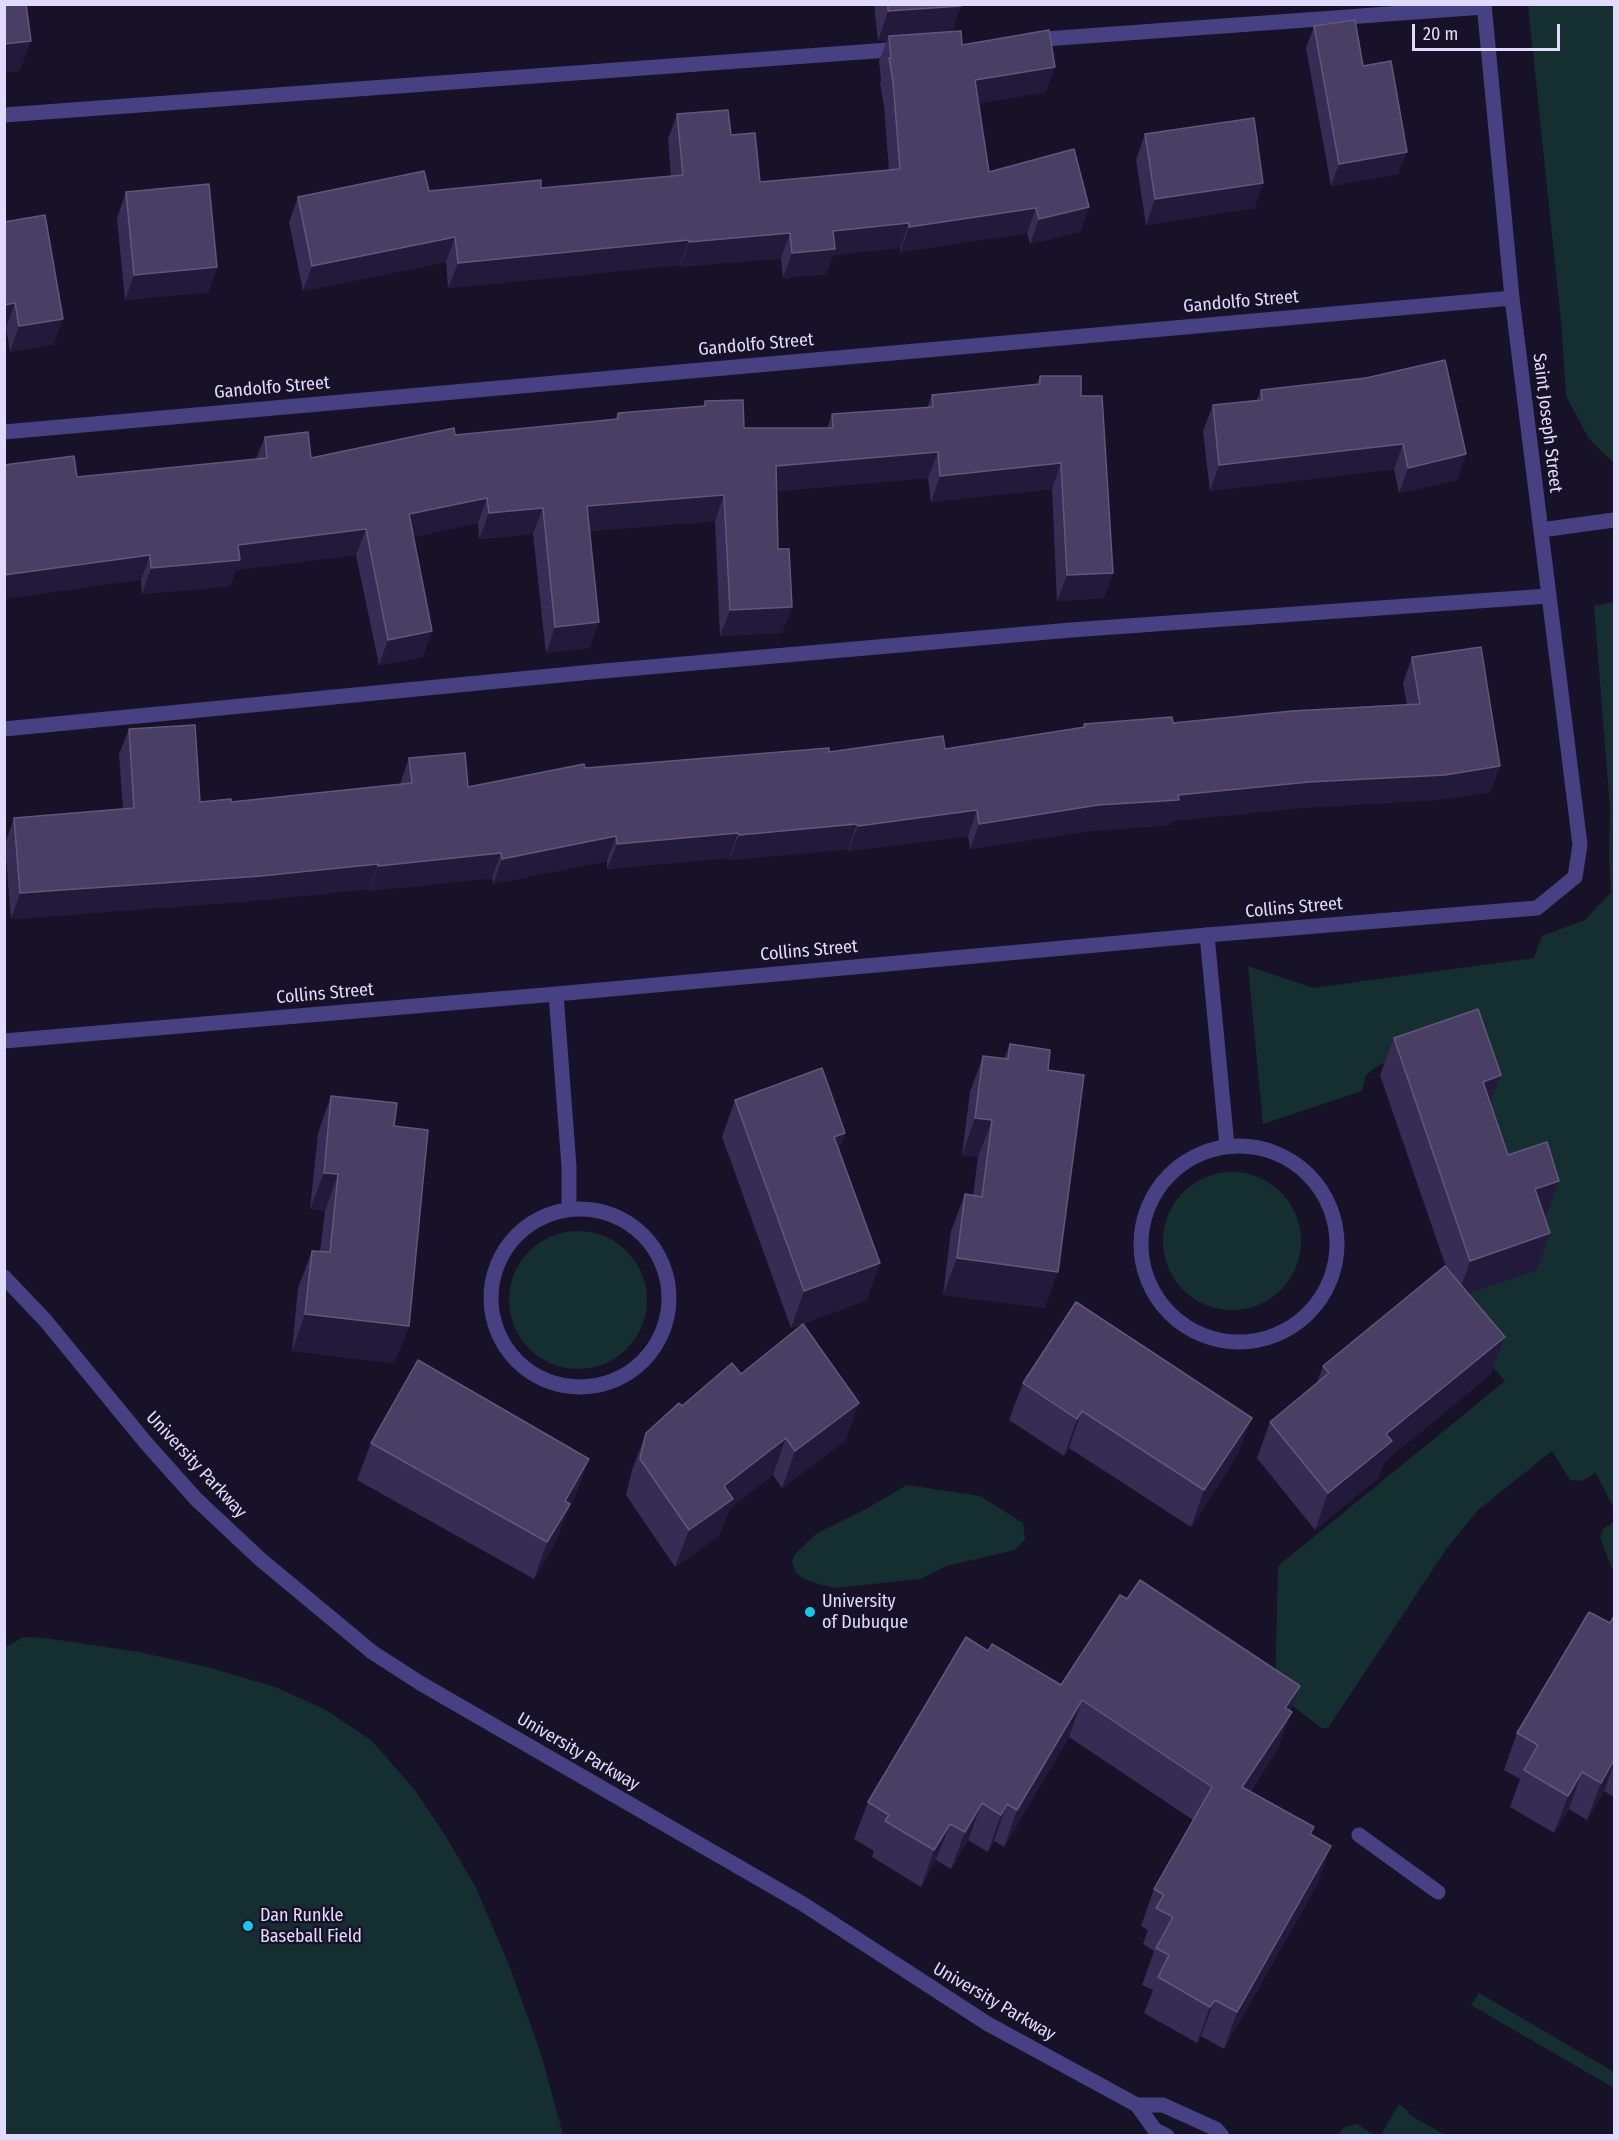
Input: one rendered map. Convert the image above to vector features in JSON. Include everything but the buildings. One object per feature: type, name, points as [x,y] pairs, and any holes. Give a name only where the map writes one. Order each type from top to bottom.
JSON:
[{"type":"street","points":[[1015,41],[1484,6]]},
{"type":"street","name":"Saint Joseph Street","points":[[1484,6],[1512,298],[1580,845]]},
{"type":"street","points":[[4,115],[920,48]]},
{"type":"street","name":"Gandolfo Street","points":[[4,432],[1512,298]]},
{"type":"street","points":[[1541,530],[1614,520]]},
{"type":"street","points":[[4,729],[591,672],[1071,630],[1548,596]]},
{"type":"street","name":"Collins Street","points":[[4,1041],[1537,908],[1575,877],[1580,845]]},
{"type":"street","points":[[1207,935],[1227,1146]]},
{"type":"street","points":[[556,994],[569,1167],[569,1207]]},
{"type":"street","points":[[1227,1146],[1261,1147],[1292,1161],[1317,1184],[1333,1215],[1338,1248],[1330,1282],[1312,1311],[1286,1331],[1253,1341],[1221,1341],[1190,1330],[1165,1310],[1148,1282],[1140,1253],[1146,1213],[1154,1194],[1172,1170],[1198,1154],[1227,1146]]},
{"type":"street","points":[[569,1207],[608,1212],[633,1226],[653,1246],[666,1272],[670,1300],[664,1329],[650,1355],[626,1375],[599,1386],[569,1387],[540,1378],[516,1360],[499,1336],[491,1307],[492,1277],[504,1249],[524,1227],[551,1213],[569,1207]]},
{"type":"street","name":"University Parkway","points":[[4,1277],[45,1320],[196,1499],[260,1559],[372,1652],[420,1683],[793,1898],[988,2024],[1137,2104],[1164,2105],[1216,2129],[1222,2136]]},
{"type":"street","points":[[1359,1835],[1438,1892]]},
{"type":"street","points":[[1137,2104],[1155,2130],[1167,2136]]},
{"type":"green space","points":[[1528,5],[1614,5],[1614,463],[1589,439],[1566,396],[1561,321]]},
{"type":"green space","points":[[1614,602],[1614,1509],[1596,1473],[1582,1481],[1570,1480],[1552,1451],[1478,1510],[1447,1548],[1328,1728],[1322,1728],[1275,1693],[1278,1566],[1505,1381],[1439,1306],[1513,1176],[1409,1051],[1376,1067],[1366,1075],[1362,1091],[1263,1124],[1248,966],[1313,988],[1534,958],[1542,936],[1585,920],[1611,892],[1610,809],[1594,606]]},
{"type":"green space","points":[[1232,1172],[1258,1177],[1281,1192],[1296,1215],[1301,1241],[1296,1267],[1281,1290],[1258,1305],[1232,1310],[1206,1305],[1183,1290],[1168,1267],[1163,1241],[1168,1215],[1183,1192],[1206,1177]]},
{"type":"green space","points":[[578,1231],[604,1236],[627,1251],[642,1274],[647,1300],[642,1326],[627,1349],[604,1364],[578,1369],[552,1364],[529,1349],[514,1326],[509,1300],[514,1274],[529,1251],[552,1236]]},
{"type":"green space","points":[[907,1485],[980,1496],[1023,1523],[1025,1539],[1015,1550],[946,1566],[920,1579],[835,1588],[804,1579],[796,1573],[792,1562],[794,1555],[817,1533],[866,1509]]},
{"type":"green space","points":[[1614,1522],[1614,1569],[1612,1569],[1600,1537],[1603,1529]]},
{"type":"green space","name":"Dan Runkle Baseball Field","points":[[23,1637],[45,1638],[139,1652],[207,1667],[275,1687],[326,1710],[371,1740],[414,1789],[475,1886],[509,1965],[542,2057],[563,2135],[5,2135],[4,1648]]},
{"type":"green space","points":[[1479,1993],[1614,2072],[1614,2088],[1471,2005]]},
{"type":"green space","points":[[1399,2104],[1409,2111],[1408,2114],[1445,2135],[1381,2135]]},
{"type":"green space","points":[[1357,2124],[1374,2135],[1338,2135],[1343,2128]]},
{"type":"place","name":"University of Dubuque","points":[[810,1612]]},
{"type":"place","name":"Dan Runkle Baseball Field","points":[[248,1926]]}]
